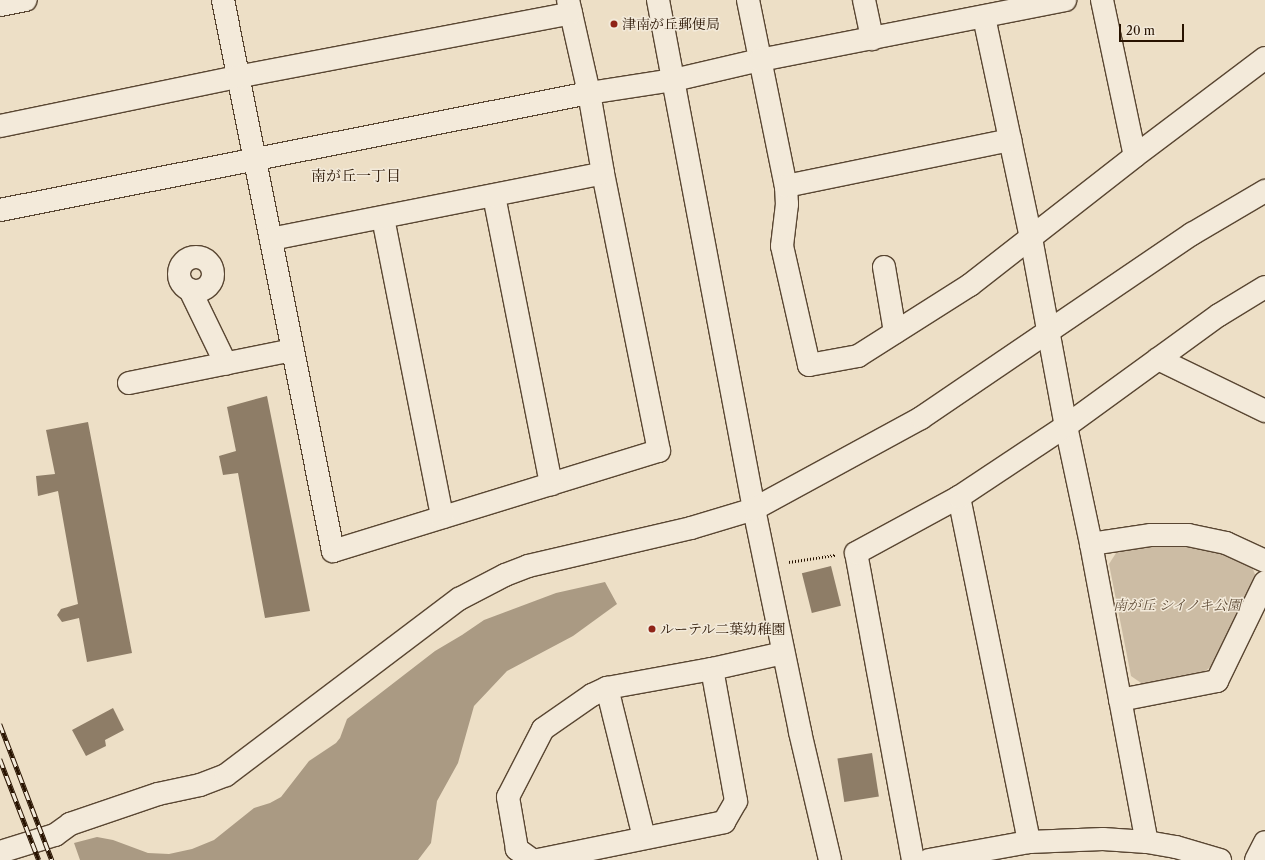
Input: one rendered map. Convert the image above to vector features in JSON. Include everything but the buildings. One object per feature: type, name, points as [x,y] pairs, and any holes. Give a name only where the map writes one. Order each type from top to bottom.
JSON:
[{"type":"street","points":[[0,5],[26,0]]},
{"type":"street","points":[[0,126],[237,77],[570,6],[589,93],[603,173],[659,451],[333,551],[255,159],[237,77],[223,0]]},
{"type":"street","points":[[658,0],[754,509],[800,732],[830,860]]},
{"type":"street","points":[[748,0],[786,186],[787,204],[782,246],[809,365],[858,356],[970,285],[1135,156],[1265,58]]},
{"type":"street","points":[[864,0],[872,39]]},
{"type":"street","points":[[0,210],[589,93],[674,80],[760,60],[1065,0]]},
{"type":"street","points":[[1102,0],[1135,156]]},
{"type":"street","points":[[984,17],[1031,238],[1147,842]]},
{"type":"street","points":[[786,186],[1010,140]]},
{"type":"street","points":[[271,239],[494,196],[603,173]]},
{"type":"street","points":[[0,852],[55,835],[70,824],[158,794],[200,785],[226,775],[459,599],[505,575],[528,566],[691,528],[754,509],[921,418],[1192,234],[1265,191]]},
{"type":"street","points":[[494,196],[551,484]]},
{"type":"street","points":[[383,218],[442,517]]},
{"type":"street","points":[[884,267],[895,332]]},
{"type":"street","points":[[912,860],[856,553],[959,497],[1066,426],[1219,315],[1265,287]]},
{"type":"street","points":[[190,290],[226,364]]},
{"type":"street","points":[[129,383],[293,350]]},
{"type":"street","points":[[1158,359],[1265,411]]},
{"type":"street","points":[[959,497],[1029,842]]},
{"type":"street","points":[[1090,544],[1151,535],[1188,535],[1226,543],[1265,561]]},
{"type":"street","points":[[1120,700],[1217,681],[1265,582]]},
{"type":"street","points":[[532,860],[516,849],[508,798],[543,729],[592,695],[607,688],[712,669],[783,652]]},
{"type":"street","points":[[538,860],[724,822],[736,801],[712,669]]},
{"type":"street","points":[[607,688],[644,838]]},
{"type":"street","points":[[929,860],[1029,842],[1103,839],[1147,842],[1220,860]]},
{"type":"street","points":[[1256,860],[1265,842]]},
{"type":"path","points":[[789,562],[856,553]]},
{"type":"green space","name":"南が丘 シイノキ公園","points":[[1158,545],[1188,545],[1222,553],[1251,564],[1256,577],[1213,665],[1200,675],[1144,685],[1131,676],[1109,564],[1118,550]]},
{"type":"shaded area","points":[[605,582],[617,604],[573,636],[507,671],[474,706],[458,763],[437,801],[431,843],[418,860],[80,860],[74,843],[97,837],[113,840],[148,853],[169,854],[192,849],[214,840],[254,808],[270,803],[281,797],[309,761],[336,743],[340,738],[347,719],[435,651],[484,620],[556,593]]},
{"type":"railway","points":[[0,724],[52,860]]},
{"type":"railway","points":[[0,759],[39,860]]},
{"type":"place","name":"津南が丘郵便局","points":[[614,24]]},
{"type":"place","name":"ルーテル二葉幼稚園","points":[[652,629]]},
{"type":"district","name":"南が丘一丁目","points":[[356,176]]}]
